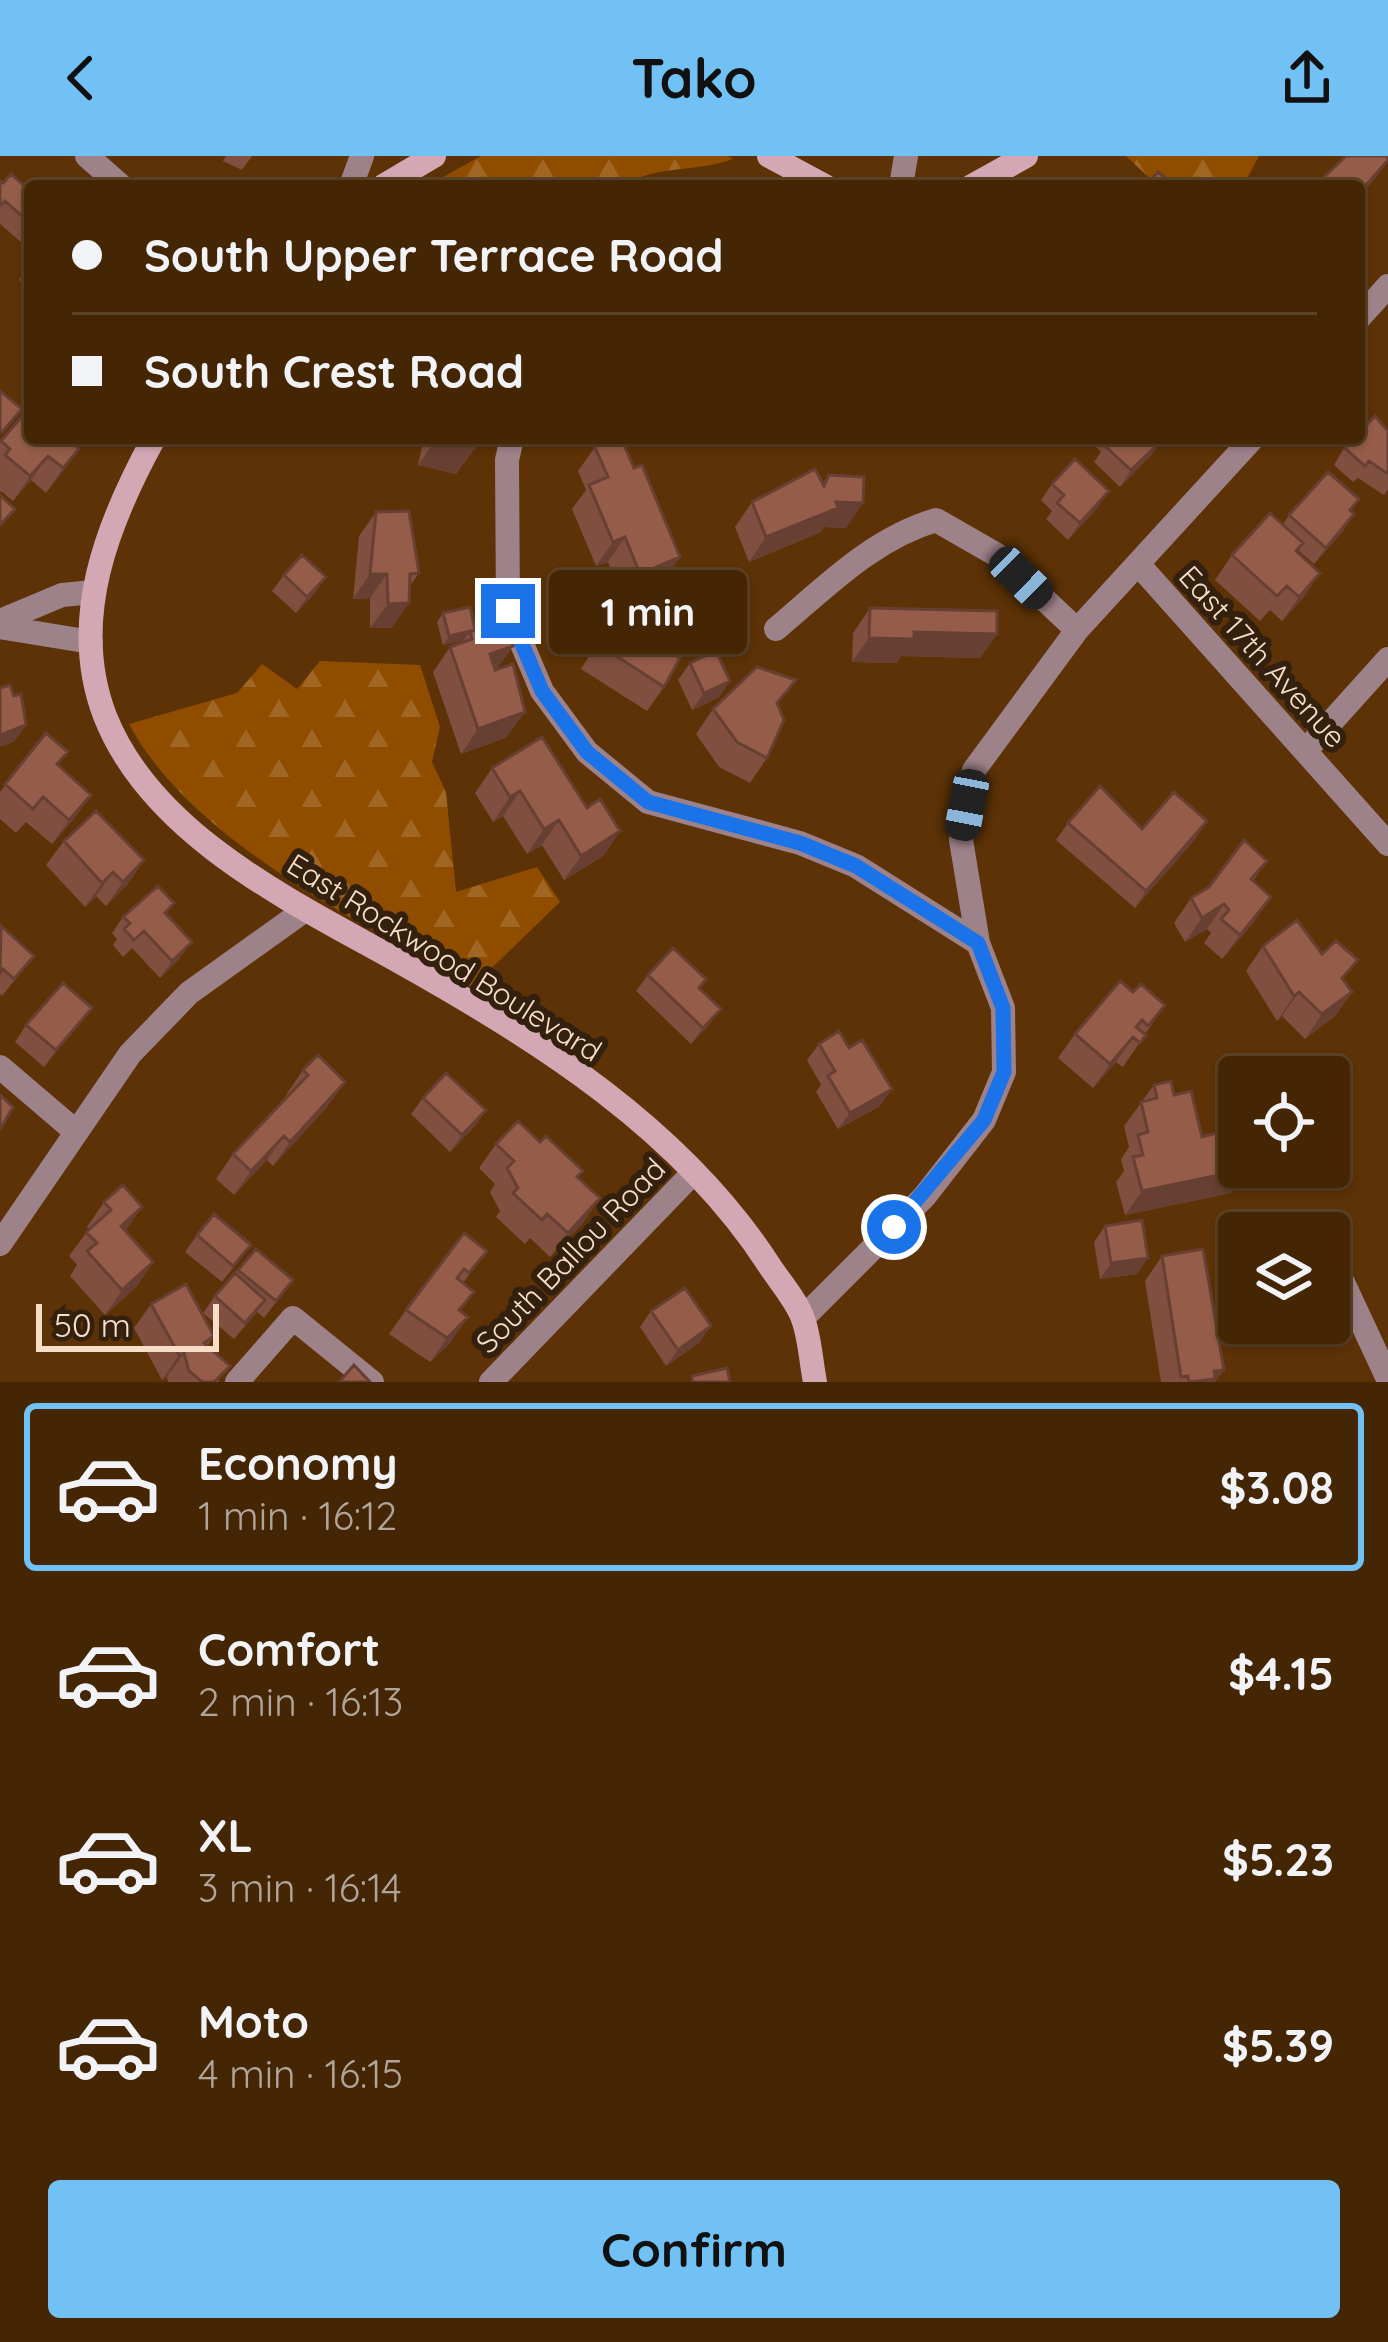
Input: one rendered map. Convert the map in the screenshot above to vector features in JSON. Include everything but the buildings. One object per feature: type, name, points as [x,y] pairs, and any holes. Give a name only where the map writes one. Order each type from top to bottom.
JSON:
[{"type":"street","points":[[87,156],[114,180]]},
{"type":"street","points":[[393,180],[434,156]]},
{"type":"street","points":[[769,156],[814,180]]},
{"type":"street","points":[[983,180],[1026,156]]},
{"type":"street","points":[[1365,311],[1388,286]]},
{"type":"street","name":"East Rockwood Boulevard","points":[[151,444],[112,525],[93,592],[91,642],[104,712],[138,773],[199,833],[305,910],[507,1026],[638,1117],[752,1238],[803,1318],[814,1382]]},
{"type":"street","points":[[511,444],[508,611],[542,691],[587,752],[648,802],[800,843],[856,866],[978,943]]},
{"type":"street","points":[[803,1318],[924,1197],[984,1120],[1004,1072],[1003,1008],[978,943],[961,840],[974,770],[1077,630],[1247,444]]},
{"type":"street","points":[[776,629],[876,547],[902,530],[936,520],[998,555],[1077,630]]},
{"type":"street","name":"East 17th Avenue","points":[[1139,565],[1388,844]]},
{"type":"street","points":[[0,624],[62,596],[93,592]]},
{"type":"street","points":[[0,624],[91,642]]},
{"type":"street","points":[[1307,748],[1388,658]]},
{"type":"street","points":[[0,1244],[130,1054],[189,993],[305,910]]},
{"type":"street","points":[[0,1067],[75,1130]]},
{"type":"street","name":"South Ballou Road","points":[[491,1382],[694,1172]]},
{"type":"street","points":[[1350,1297],[1388,1379]]},
{"type":"street","points":[[237,1382],[293,1318],[372,1382]]},
{"type":"green space","points":[[481,156],[733,159],[634,180],[438,180]]},
{"type":"green space","points":[[1126,156],[1259,156],[1246,180],[1152,180]]},
{"type":"green space","points":[[320,661],[420,665],[440,727],[432,762],[446,792],[456,892],[537,867],[560,902],[472,987],[330,905],[235,841],[157,766],[129,724],[237,693],[262,664],[297,689]]},
{"type":"route","points":[[508,611],[542,691],[587,752],[648,802],[800,843],[856,866],[978,943],[1003,1008],[1004,1072],[984,1120],[924,1197],[894,1227]]}]
